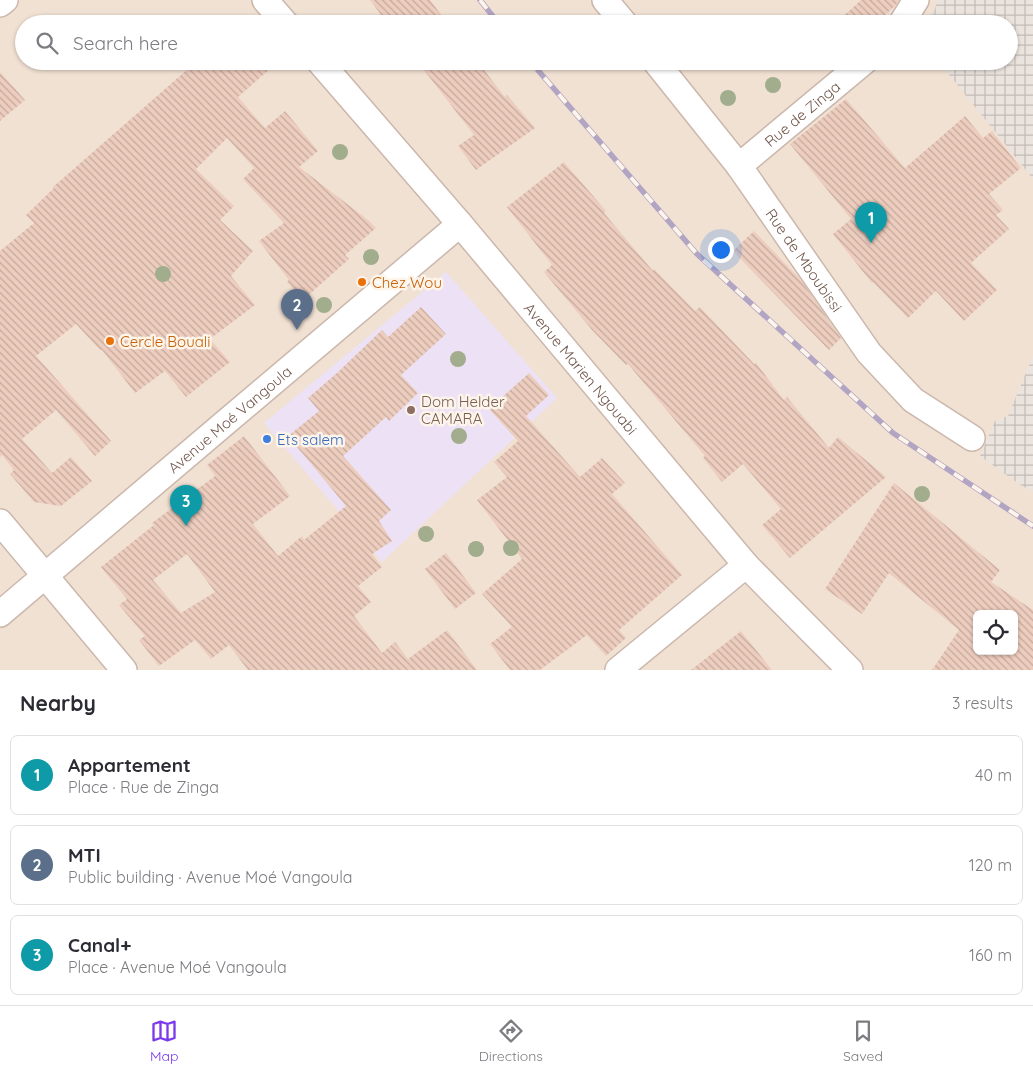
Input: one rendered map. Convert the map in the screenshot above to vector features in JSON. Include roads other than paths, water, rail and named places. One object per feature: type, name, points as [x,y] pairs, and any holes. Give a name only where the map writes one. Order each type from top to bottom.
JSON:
[{"type":"street","points":[[0,4],[5,0]]},
{"type":"street","points":[[265,0],[278,15]]},
{"type":"street","points":[[606,0],[617,15]]},
{"type":"street","points":[[907,15],[916,0]]},
{"type":"street","name":"Avenue Marien Ngouabi","points":[[326,70],[460,224],[746,565],[850,670]]},
{"type":"street","name":"Rue de Mboubissi","points":[[662,70],[739,166],[869,353],[913,400],[972,438]]},
{"type":"street","name":"Rue de Zinga","points":[[739,166],[854,70]]},
{"type":"street","name":"Avenue Moé Vangoula","points":[[0,614],[460,224]]},
{"type":"street","points":[[0,522],[124,670]]},
{"type":"street","points":[[618,670],[746,565]]},
{"type":"railway","points":[[480,0],[492,15]]},
{"type":"railway","points":[[538,70],[697,254],[893,433],[1033,526]]},
{"type":"place","name":"Appartement","points":[[871,243]]},
{"type":"place","name":"Chez Wou","points":[[362,282]]},
{"type":"place","name":"MTI","points":[[297,330]]},
{"type":"place","name":"Cercle Bouali","points":[[110,341]]},
{"type":"place","name":"Dom Helder CAMARA","points":[[411,410]]},
{"type":"place","name":"Ets salem","points":[[267,439]]},
{"type":"place","name":"Canal+","points":[[186,526]]}]
